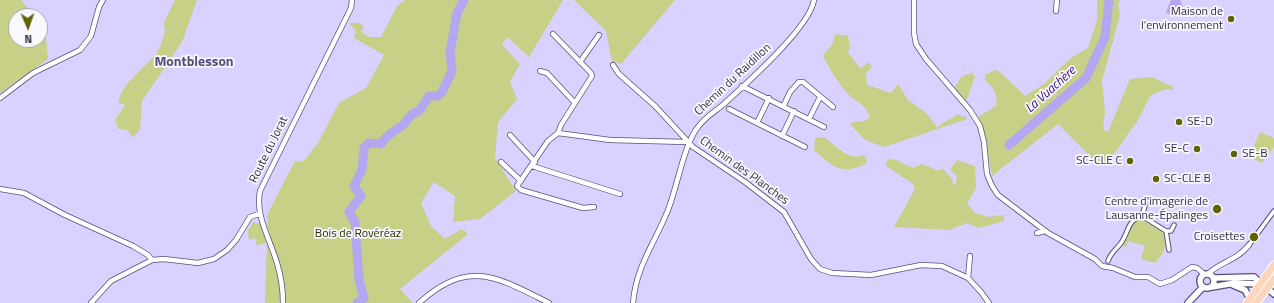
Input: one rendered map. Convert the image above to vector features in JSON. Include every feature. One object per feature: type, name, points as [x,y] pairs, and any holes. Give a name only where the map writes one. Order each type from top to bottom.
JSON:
[{"type":"main road","points":[[1251,302],[1264,286],[1274,265]]},
{"type":"main road","points":[[1264,286],[1274,279]]},
{"type":"street","points":[[0,98],[33,73],[80,50],[91,36],[99,6],[103,0]]},
{"type":"street","name":"Route du Jorat","points":[[259,214],[259,197],[263,181],[349,13],[352,0]]},
{"type":"street","name":"Chemin du Raidillon","points":[[633,303],[637,275],[668,210],[688,143],[700,124],[782,47],[808,17],[814,0]]},
{"type":"street","points":[[914,0],[914,33],[916,44],[926,59],[970,110],[980,126],[984,142],[986,170],[992,186],[1001,198],[1046,230],[1080,252],[1095,259],[1102,266],[1113,268],[1135,277],[1148,278],[1160,284],[1172,280],[1192,267],[1197,268],[1215,278],[1254,277],[1274,294]]},
{"type":"street","points":[[1056,11],[1057,0]]},
{"type":"street","points":[[552,34],[591,73],[592,76],[576,103],[561,124],[558,133],[548,140],[534,164],[517,186],[521,190],[582,208],[594,207]]},
{"type":"street","points":[[580,62],[599,35]]},
{"type":"street","points":[[613,65],[619,74],[654,106],[688,143]]},
{"type":"street","points":[[540,71],[547,73],[576,103]]},
{"type":"street","points":[[784,106],[790,92],[799,82],[802,82],[833,107]]},
{"type":"street","points":[[742,86],[769,98],[824,127]]},
{"type":"street","points":[[809,119],[820,97]]},
{"type":"street","points":[[757,123],[769,98]]},
{"type":"street","points":[[729,109],[805,147]]},
{"type":"street","points":[[782,136],[794,111]]},
{"type":"street","points":[[558,133],[610,140],[688,143]]},
{"type":"street","points":[[510,135],[534,164],[620,194]]},
{"type":"street","name":"Chemin des Planches","points":[[688,143],[778,205],[788,216],[811,259],[820,269],[832,273],[871,275],[921,265],[942,266],[968,278],[989,303]]},
{"type":"street","points":[[501,162],[521,181]]},
{"type":"street","points":[[0,189],[24,193],[65,215],[133,246],[148,255],[152,260]]},
{"type":"street","points":[[1142,216],[1146,202]]},
{"type":"street","points":[[1264,286],[1229,284],[1207,288],[1203,286],[1200,281],[1206,274],[1217,267],[1237,258],[1250,245],[1274,211]]},
{"type":"street","points":[[91,303],[111,281],[152,260],[164,259],[198,263],[214,259],[227,250],[236,240],[250,217],[259,214],[272,247],[282,281],[283,303]]},
{"type":"street","points":[[1108,261],[1111,253],[1123,239],[1128,225],[1134,218],[1142,216],[1166,231],[1171,231],[1174,225]]},
{"type":"street","points":[[1037,234],[1046,230]]},
{"type":"street","points":[[1166,231],[1169,250]]},
{"type":"street","points":[[968,278],[970,256]]},
{"type":"street","points":[[419,303],[439,286],[450,281],[460,277],[481,275],[501,280],[549,303]]},
{"type":"street","points":[[1212,287],[1215,278]]},
{"type":"street","points":[[1229,284],[1245,290],[1251,302]]},
{"type":"street","points":[[1188,303],[1203,286]]},
{"type":"green space","points":[[0,0],[21,0],[28,8],[8,8],[8,48],[47,48],[48,59],[0,93]]},
{"type":"green space","points":[[175,0],[197,0],[182,42],[142,101],[140,130],[133,137],[127,130],[119,129],[115,120],[125,105],[119,103],[119,100],[127,84],[156,54],[165,31],[164,23]]},
{"type":"green space","name":"Bois de Rovéréaz","points":[[405,0],[563,0],[529,57],[507,37],[502,45],[520,64],[510,82],[517,99],[498,122],[495,158],[516,191],[480,219],[453,222],[455,196],[434,182],[421,203],[431,226],[445,239],[462,229],[468,234],[400,289],[413,303],[265,303],[268,213],[295,161],[303,162],[318,143],[339,103],[366,88],[384,55],[354,38],[356,31],[349,23],[359,23],[364,26],[361,32],[370,37],[381,37],[397,6]]},
{"type":"green space","points":[[574,0],[675,0],[621,64],[612,61],[606,31]]},
{"type":"green space","points":[[1097,0],[1120,0],[1118,4],[1120,15],[1102,81],[1105,112],[1103,129],[1108,132],[1130,79],[1152,77],[1173,87],[1173,90],[1166,89],[1151,95],[1138,120],[1108,163],[1098,164],[1058,124],[992,176],[983,128],[978,117],[996,106],[996,94],[985,80],[985,75],[995,70],[1000,72],[1025,96],[1044,84],[1071,58],[1088,48],[1097,20]]},
{"type":"green space","points":[[835,34],[848,36],[850,46],[848,53],[861,69],[869,62],[872,67],[866,73],[867,85],[891,93],[898,84],[908,100],[927,114],[937,127],[958,114],[962,117],[966,116],[967,119],[884,147],[865,140],[850,124],[857,121],[863,122],[870,117],[868,112],[841,86],[823,56],[833,43]]},
{"type":"green space","points":[[972,73],[975,77],[967,99],[964,101],[954,88],[962,76]]},
{"type":"green space","points":[[1260,132],[1274,138],[1274,147],[1262,163],[1249,157]]},
{"type":"green space","points":[[824,137],[842,152],[858,157],[864,155],[867,161],[865,164],[857,168],[837,168],[826,161],[814,150],[815,138]]},
{"type":"green space","points":[[888,159],[896,160],[913,168],[922,164],[939,171],[942,168],[952,179],[953,184],[956,184],[957,176],[950,170],[957,160],[975,166],[976,188],[967,203],[975,213],[988,217],[1004,215],[1004,221],[979,228],[966,223],[950,230],[894,227],[915,189],[913,184],[885,165]]},
{"type":"green space","points":[[1137,219],[1141,219],[1162,231],[1165,245],[1163,252],[1155,263],[1141,259],[1145,246],[1128,241],[1126,247],[1122,246],[1128,229]]},
{"type":"green space","points":[[253,222],[260,224],[267,242],[257,246],[255,238],[249,240],[248,231]]},
{"type":"shaded area","points":[[1171,0],[1180,0],[1182,4],[1178,11],[1169,14],[1166,12]]},
{"type":"waterway","points":[[357,303],[364,298],[359,280],[355,222],[349,212],[361,196],[354,186],[362,170],[364,148],[369,143],[381,144],[412,115],[419,111],[429,96],[438,96],[442,92],[452,71],[450,53],[457,13],[464,0]]},
{"type":"waterway","name":"La Vuachère","points":[[1009,145],[1086,78],[1105,37],[1109,0]]},
{"type":"place","name":"Maison de l'environnement","points":[[1231,19]]},
{"type":"place","name":"SE-D","points":[[1179,122]]},
{"type":"place","name":"SE-C","points":[[1197,149]]},
{"type":"place","name":"SE-B","points":[[1234,154]]},
{"type":"place","name":"SC-CLE C","points":[[1130,161]]},
{"type":"place","name":"SC-CLE B","points":[[1156,179]]},
{"type":"place","name":"Centre d'imagerie de Lausanne-Épalinges","points":[[1217,209]]},
{"type":"place","name":"Croisettes","points":[[1254,237]]},
{"type":"district","name":"Montblesson","points":[[194,63]]}]
